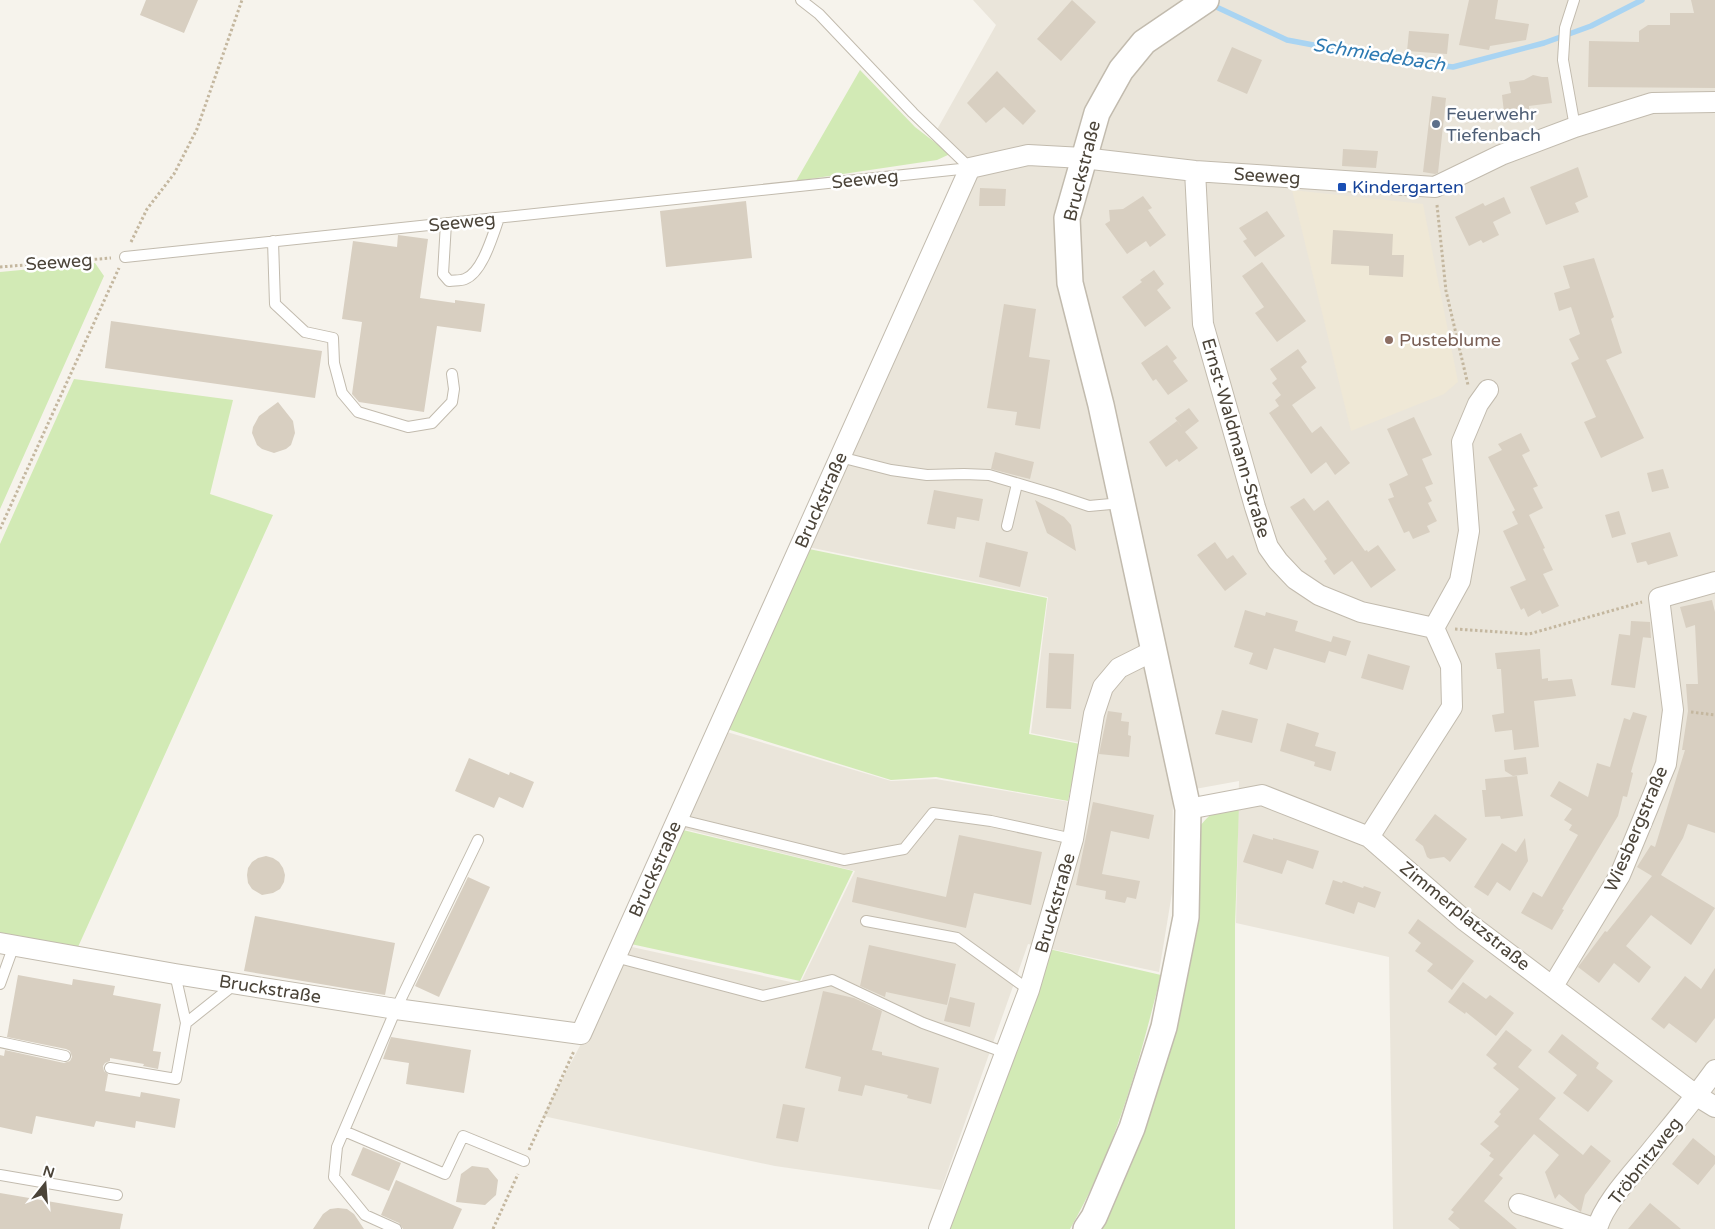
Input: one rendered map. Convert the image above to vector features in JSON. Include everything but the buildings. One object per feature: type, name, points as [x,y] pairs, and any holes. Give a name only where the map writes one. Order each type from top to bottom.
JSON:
[{"type":"street","name":"Bruckstraße","points":[[1086,1229],[1094,1217],[1132,1128],[1164,1027],[1186,917],[1188,808],[1101,405],[1070,284],[1067,218],[1097,113],[1121,70],[1144,42],[1206,0]]},
{"type":"street","points":[[1435,187],[1502,154],[1575,127],[1652,103],[1715,102]]},
{"type":"street","name":"Seeweg","points":[[970,168],[1028,155],[1084,158],[1195,171],[1435,187]]},
{"type":"street","name":"Bruckstraße","points":[[7,944],[396,1010],[581,1034],[970,168]]},
{"type":"street","name":"Ernst-Waldmann-Straße","points":[[1195,171],[1203,324],[1268,547],[1295,579],[1319,595],[1361,612],[1434,628]]},
{"type":"street","points":[[1369,837],[1452,707],[1452,666],[1434,628],[1460,581],[1469,531],[1462,442],[1483,397]]},
{"type":"street","points":[[1659,598],[1715,582]]},
{"type":"street","name":"Wiesbergstraße","points":[[1553,986],[1620,875],[1666,764],[1673,710],[1659,598]]},
{"type":"street","name":"Bruckstraße","points":[[939,1229],[1029,990],[1073,839],[1094,714],[1103,687],[1119,668],[1155,650]]},
{"type":"street","name":"Zimmerplatzstraße","points":[[1188,808],[1262,795],[1369,837],[1464,920],[1696,1096],[1715,1107]]},
{"type":"street","name":"Tröbnitzweg","points":[[1519,1204],[1597,1229],[1600,1219],[1622,1186],[1715,1070]]},
{"type":"lane","points":[[801,0],[818,14],[913,113],[970,168]]},
{"type":"lane","points":[[1574,0],[1565,28],[1563,60],[1575,127]]},
{"type":"lane","name":"Seeweg","points":[[124,257],[970,168]]},
{"type":"lane","points":[[446,223],[443,274],[449,281],[466,279],[479,266],[490,244],[499,218]]},
{"type":"lane","points":[[273,241],[275,304],[305,332],[333,338],[334,363],[342,393],[358,412],[408,427],[432,422],[452,402],[454,389],[452,374]]},
{"type":"lane","points":[[840,456],[891,470],[927,476],[989,475],[1089,506],[1122,503]]},
{"type":"lane","points":[[1007,526],[1017,484]]},
{"type":"lane","points":[[677,820],[844,860],[904,849],[933,813],[991,821],[1073,839]]},
{"type":"lane","points":[[396,1229],[365,1215],[334,1177],[336,1147],[396,1010],[478,840]]},
{"type":"lane","points":[[866,920],[957,938],[1029,990]]},
{"type":"lane","points":[[0,984],[7,944]]},
{"type":"lane","points":[[615,957],[763,996],[832,980],[923,1022],[1006,1052]]},
{"type":"lane","points":[[110,1068],[176,1079],[186,1023],[176,974]]},
{"type":"lane","points":[[186,1023],[235,984]]},
{"type":"lane","points":[[0,1042],[66,1056]]},
{"type":"lane","points":[[344,1131],[445,1174],[463,1136],[524,1161]]},
{"type":"lane","points":[[0,1175],[117,1196]]},
{"type":"path","points":[[0,529],[147,209],[174,174],[197,128],[242,0]]},
{"type":"path","points":[[1435,187],[1446,291],[1466,382],[1483,397]]},
{"type":"path","name":"Seeweg","points":[[0,266],[124,257]]},
{"type":"path","points":[[1434,628],[1529,634],[1659,598]]},
{"type":"path","points":[[493,1229],[581,1034]]},
{"type":"shaded area","points":[[973,0],[1715,0],[1715,1229],[1393,1229],[1389,957],[1236,923],[1239,781],[1173,793],[1172,893],[1159,972],[1028,944],[941,1190],[775,1166],[543,1116],[632,947],[800,984],[855,871],[684,829],[727,732],[891,781],[936,779],[1088,805],[1096,746],[1031,733],[1048,597],[808,547],[973,172],[935,133],[996,25]]},
{"type":"shaded area","name":"Pusteblume","points":[[1292,190],[1423,204],[1458,382],[1444,394],[1351,431]]},
{"type":"green space","points":[[860,70],[915,127],[950,154],[937,160],[796,181]]},
{"type":"green space","points":[[95,263],[104,276],[0,509],[0,272]]},
{"type":"green space","points":[[74,379],[233,400],[210,494],[273,515],[78,947],[0,933],[0,544]]},
{"type":"green space","points":[[809,549],[1047,598],[1029,734],[1080,744],[1068,801],[936,777],[891,780],[727,729]]},
{"type":"green space","points":[[1239,805],[1235,926],[1235,1229],[1092,1229],[1127,1160],[1198,829],[1207,818],[1216,812]]},
{"type":"green space","points":[[683,830],[853,871],[800,981],[631,944]]},
{"type":"green space","points":[[1049,949],[1161,975],[1135,1073],[1113,1137],[1101,1168],[1070,1229],[943,1229]]},
{"type":"waterway","name":"Schmiedebach","points":[[1210,4],[1287,40],[1393,60],[1453,67],[1544,43],[1591,26],[1642,0]]},
{"type":"place","name":"Feuerwehr Tiefenbach","points":[[1436,124]]},
{"type":"place","name":"Kindergarten","points":[[1342,187]]},
{"type":"place","name":"Pusteblume","points":[[1389,340]]}]
